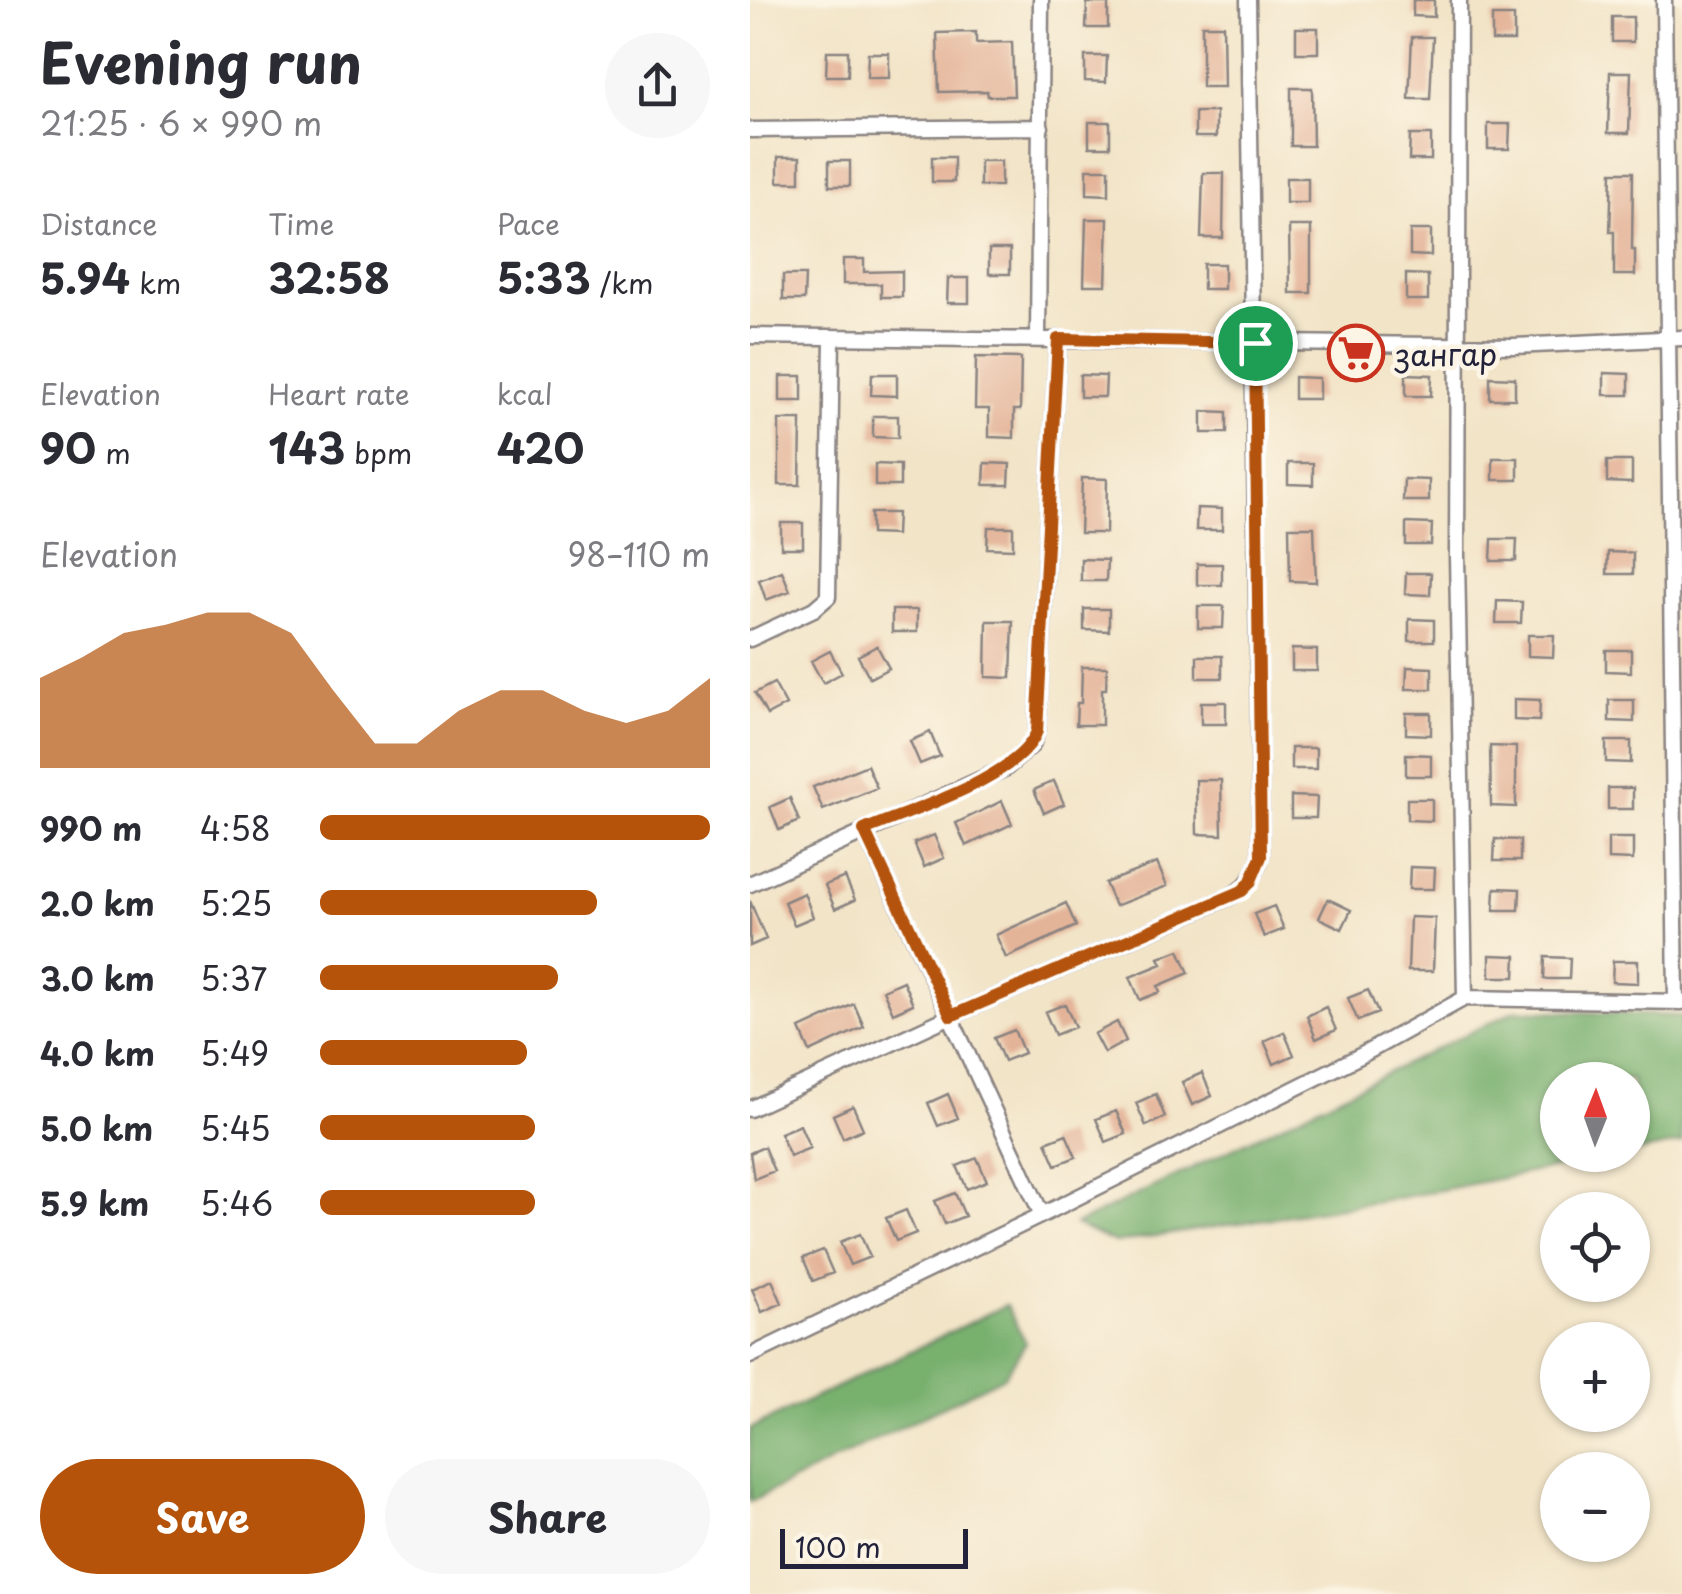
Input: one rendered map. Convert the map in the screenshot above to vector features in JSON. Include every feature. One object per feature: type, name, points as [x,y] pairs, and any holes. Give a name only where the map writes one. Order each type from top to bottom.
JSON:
[{"type":"street","points":[[1038,339],[1042,0]]},
{"type":"street","points":[[750,1109],[951,1016],[1242,891],[1256,871],[1261,857],[1248,0]]},
{"type":"street","points":[[1459,0],[1457,556],[1464,998]]},
{"type":"street","points":[[750,1356],[1362,1055],[1464,998],[1679,1002],[1675,338],[1664,0]]},
{"type":"street","points":[[750,130],[1041,127]]},
{"type":"street","points":[[750,336],[1460,346],[1675,338]]},
{"type":"street","points":[[750,638],[814,609],[828,597],[832,337]]},
{"type":"street","points":[[750,884],[1006,768],[1032,745],[1037,731],[1058,339]]},
{"type":"street","points":[[864,830],[1042,1215]]},
{"type":"green space","points":[[1516,1010],[1682,1016],[1682,1143],[1650,1150],[1650,1062],[1540,1062],[1540,1171],[1115,1243],[1075,1225]]},
{"type":"green space","points":[[1006,1305],[1026,1343],[1004,1376],[750,1502],[750,1429]]},
{"type":"building","points":[[1413,0],[1434,0],[1434,17],[1413,16]]},
{"type":"building","points":[[1087,3],[1108,3],[1108,28],[1086,28]]},
{"type":"building","points":[[1492,16],[1514,16],[1514,41],[1492,41]]},
{"type":"building","points":[[1612,17],[1633,17],[1633,42],[1612,42]]},
{"type":"building","points":[[1202,25],[1223,25],[1224,87],[1202,87]]},
{"type":"building","points":[[1296,28],[1318,28],[1318,53],[1296,53]]},
{"type":"building","points":[[976,32],[976,43],[1012,42],[1014,96],[988,96],[987,91],[939,92],[937,33]]},
{"type":"building","points":[[1412,37],[1433,37],[1430,99],[1409,99]]},
{"type":"building","points":[[827,51],[848,51],[848,76],[826,76]]},
{"type":"building","points":[[868,53],[889,53],[889,78],[867,78]]},
{"type":"building","points":[[1085,56],[1107,56],[1106,82],[1085,81]]},
{"type":"building","points":[[1610,72],[1631,72],[1629,133],[1608,133]]},
{"type":"building","points":[[1291,88],[1312,88],[1313,146],[1291,146]]},
{"type":"building","points":[[1195,112],[1216,112],[1216,137],[1195,137]]},
{"type":"building","points":[[1089,122],[1110,122],[1110,147],[1089,147]]},
{"type":"building","points":[[1488,124],[1510,124],[1509,149],[1488,149]]},
{"type":"building","points":[[1410,135],[1431,135],[1431,160],[1409,160]]},
{"type":"building","points":[[778,157],[800,157],[800,182],[778,182]]},
{"type":"building","points":[[932,157],[954,157],[954,182],[932,182]]},
{"type":"building","points":[[829,161],[850,161],[850,186],[829,186]]},
{"type":"building","points":[[980,161],[1001,161],[1001,186],[980,186]]},
{"type":"building","points":[[1087,169],[1109,169],[1109,195],[1087,194]]},
{"type":"building","points":[[1612,172],[1633,172],[1635,275],[1614,275],[1614,232],[1610,232]]},
{"type":"building","points":[[1203,173],[1224,173],[1223,238],[1201,238]]},
{"type":"building","points":[[1286,178],[1308,178],[1308,203],[1286,203]]},
{"type":"building","points":[[1086,219],[1108,219],[1106,285],[1084,285]]},
{"type":"building","points":[[1289,226],[1311,226],[1311,293],[1290,293]]},
{"type":"building","points":[[1410,230],[1431,230],[1431,256],[1410,255]]},
{"type":"building","points":[[989,249],[1010,249],[1010,274],[989,274]]},
{"type":"building","points":[[843,259],[864,259],[864,272],[902,271],[902,297],[881,297],[881,284],[843,284]]},
{"type":"building","points":[[1203,264],[1224,264],[1224,289],[1203,289]]},
{"type":"building","points":[[1406,274],[1428,275],[1428,300],[1406,300]]},
{"type":"building","points":[[783,275],[805,275],[804,300],[783,300]]},
{"type":"building","points":[[948,278],[969,278],[969,303],[947,303]]},
{"type":"building","points":[[976,357],[1021,358],[1020,410],[1014,410],[1014,438],[989,437],[989,409],[975,409]]},
{"type":"building","points":[[1604,373],[1629,374],[1629,395],[1604,395]]},
{"type":"building","points":[[872,374],[897,374],[897,396],[871,395]]},
{"type":"building","points":[[1406,374],[1432,375],[1431,396],[1406,396]]},
{"type":"building","points":[[1080,375],[1106,376],[1105,397],[1080,397]]},
{"type":"building","points":[[780,376],[802,376],[802,401],[780,401]]},
{"type":"building","points":[[1294,377],[1319,378],[1319,399],[1294,399]]},
{"type":"building","points":[[1490,377],[1515,378],[1515,399],[1490,399]]},
{"type":"building","points":[[1202,411],[1227,412],[1227,433],[1202,433]]},
{"type":"building","points":[[873,416],[898,416],[898,438],[873,437]]},
{"type":"building","points":[[779,420],[801,420],[800,485],[779,485]]},
{"type":"building","points":[[1493,458],[1518,458],[1518,480],[1493,480]]},
{"type":"building","points":[[1607,461],[1632,461],[1632,483],[1607,482]]},
{"type":"building","points":[[985,463],[1010,464],[1009,485],[984,485]]},
{"type":"building","points":[[1288,463],[1313,463],[1313,485],[1288,484]]},
{"type":"building","points":[[875,464],[900,465],[900,486],[875,486]]},
{"type":"building","points":[[1082,478],[1107,479],[1106,533],[1080,533]]},
{"type":"building","points":[[1404,479],[1429,480],[1429,501],[1403,501]]},
{"type":"building","points":[[1197,508],[1222,509],[1222,530],[1196,530]]},
{"type":"building","points":[[871,513],[897,513],[896,535],[871,534]]},
{"type":"building","points":[[781,523],[803,523],[803,548],[781,548]]},
{"type":"building","points":[[1406,523],[1432,524],[1431,545],[1406,545]]},
{"type":"building","points":[[988,527],[1013,527],[1013,549],[987,548]]},
{"type":"building","points":[[1289,527],[1314,527],[1316,582],[1290,581]]},
{"type":"building","points":[[1492,539],[1517,539],[1516,561],[1491,561]]},
{"type":"building","points":[[1608,552],[1633,553],[1633,574],[1607,574]]},
{"type":"building","points":[[1081,559],[1107,560],[1106,581],[1081,581]]},
{"type":"building","points":[[1197,564],[1222,564],[1222,585],[1197,585]]},
{"type":"building","points":[[782,571],[790,591],[766,600],[759,580]]},
{"type":"building","points":[[1406,573],[1431,573],[1430,595],[1405,594]]},
{"type":"building","points":[[1497,601],[1522,602],[1521,623],[1496,623]]},
{"type":"building","points":[[1198,606],[1224,606],[1223,628],[1198,628]]},
{"type":"building","points":[[1084,609],[1109,609],[1109,631],[1084,630]]},
{"type":"building","points":[[892,610],[917,610],[917,632],[892,632]]},
{"type":"building","points":[[1409,619],[1434,620],[1434,641],[1409,641]]},
{"type":"building","points":[[987,621],[1013,621],[1011,678],[986,677]]},
{"type":"building","points":[[1528,635],[1554,635],[1553,657],[1528,656]]},
{"type":"building","points":[[877,646],[889,668],[870,678],[858,656]]},
{"type":"building","points":[[1292,649],[1317,650],[1317,671],[1292,671]]},
{"type":"building","points":[[1606,650],[1631,650],[1631,672],[1606,671]]},
{"type":"building","points":[[830,651],[842,673],[823,683],[811,661]]},
{"type":"building","points":[[1197,656],[1222,656],[1222,678],[1197,678]]},
{"type":"building","points":[[1082,667],[1107,667],[1106,689],[1102,689],[1102,725],[1076,725]]},
{"type":"building","points":[[1407,667],[1432,668],[1432,689],[1406,689]]},
{"type":"building","points":[[774,683],[786,705],[767,715],[755,693]]},
{"type":"building","points":[[1514,699],[1540,700],[1539,721],[1514,720]]},
{"type":"building","points":[[1609,700],[1634,700],[1634,722],[1609,721]]},
{"type":"building","points":[[1201,702],[1226,702],[1226,724],[1201,724]]},
{"type":"building","points":[[1406,713],[1431,713],[1431,735],[1406,734]]},
{"type":"building","points":[[930,732],[940,756],[920,764],[910,741]]},
{"type":"building","points":[[1606,741],[1631,741],[1631,763],[1606,762]]},
{"type":"building","points":[[1490,746],[1516,747],[1516,807],[1491,806]]},
{"type":"building","points":[[1291,748],[1316,748],[1316,769],[1291,769]]},
{"type":"building","points":[[1406,754],[1431,755],[1431,776],[1406,776]]},
{"type":"building","points":[[867,765],[877,788],[823,810],[813,787]]},
{"type":"building","points":[[1196,780],[1221,780],[1222,835],[1197,834]]},
{"type":"building","points":[[1054,781],[1064,804],[1044,813],[1034,790]]},
{"type":"building","points":[[1608,788],[1633,788],[1633,809],[1608,809]]},
{"type":"building","points":[[1291,796],[1317,797],[1316,818],[1291,818]]},
{"type":"building","points":[[790,798],[799,821],[779,830],[770,807]]},
{"type":"building","points":[[1407,799],[1432,799],[1432,821],[1407,820]]},
{"type":"building","points":[[1002,801],[1012,824],[966,846],[956,823]]},
{"type":"building","points":[[934,835],[944,858],[924,867],[914,843]]},
{"type":"building","points":[[1608,838],[1633,838],[1633,860],[1608,859]]},
{"type":"building","points":[[1495,839],[1520,840],[1520,861],[1494,861]]},
{"type":"building","points":[[1157,863],[1167,886],[1115,906],[1105,883]]},
{"type":"building","points":[[1410,867],[1435,868],[1434,889],[1409,889]]},
{"type":"building","points":[[845,877],[855,900],[835,909],[825,885]]},
{"type":"building","points":[[1495,888],[1520,889],[1519,910],[1494,910]]},
{"type":"building","points":[[804,893],[813,917],[794,925],[784,902]]},
{"type":"building","points":[[1328,899],[1351,910],[1342,929],[1319,918]]},
{"type":"building","points":[[750,901],[766,939],[750,946]]},
{"type":"building","points":[[1066,903],[1076,926],[1006,958],[996,935]]},
{"type":"building","points":[[1274,906],[1284,929],[1264,937],[1254,914]]},
{"type":"building","points":[[1410,917],[1435,918],[1433,971],[1408,971]]},
{"type":"building","points":[[1179,950],[1189,973],[1158,986],[1160,992],[1140,1000],[1130,977],[1162,964],[1159,958]]},
{"type":"building","points":[[1490,955],[1516,956],[1515,977],[1490,977]]},
{"type":"building","points":[[1545,957],[1570,958],[1569,979],[1544,979]]},
{"type":"building","points":[[1613,961],[1638,961],[1638,983],[1612,982]]},
{"type":"building","points":[[903,981],[913,1004],[893,1013],[883,990]]},
{"type":"building","points":[[1368,990],[1378,1013],[1358,1021],[1348,998]]},
{"type":"building","points":[[854,1004],[864,1027],[810,1052],[800,1029]]},
{"type":"building","points":[[1065,1004],[1075,1027],[1055,1035],[1045,1012]]},
{"type":"building","points":[[1326,1007],[1336,1030],[1316,1039],[1307,1016]]},
{"type":"building","points":[[1117,1022],[1126,1041],[1104,1053],[1094,1034]]},
{"type":"building","points":[[1014,1030],[1024,1053],[1004,1061],[994,1038]]},
{"type":"building","points":[[1284,1032],[1294,1055],[1274,1064],[1264,1041]]},
{"type":"building","points":[[1202,1073],[1212,1096],[1192,1105],[1182,1082]]},
{"type":"building","points":[[948,1094],[958,1118],[938,1126],[928,1103]]},
{"type":"building","points":[[1156,1094],[1165,1117],[1146,1126],[1136,1103]]},
{"type":"building","points":[[853,1106],[863,1129],[843,1138],[833,1115]]},
{"type":"building","points":[[1116,1111],[1126,1134],[1106,1142],[1096,1119]]},
{"type":"building","points":[[800,1125],[810,1148],[790,1156],[780,1133]]},
{"type":"building","points":[[1066,1134],[1076,1157],[1056,1165],[1046,1142]]},
{"type":"building","points":[[764,1147],[774,1171],[754,1179],[750,1153]]},
{"type":"building","points":[[977,1158],[987,1181],[967,1189],[957,1166]]},
{"type":"building","points":[[955,1193],[965,1216],[945,1224],[935,1201]]},
{"type":"building","points":[[906,1210],[916,1233],[896,1241],[886,1218]]},
{"type":"building","points":[[860,1234],[870,1257],[850,1265],[840,1242]]},
{"type":"building","points":[[823,1250],[833,1273],[813,1281],[803,1258]]},
{"type":"building","points":[[772,1280],[782,1303],[762,1312],[752,1289]]},
{"type":"place","name":"зангар","points":[[1356,353]]},
{"type":"route","points":[[1058,339],[1255,343],[1261,857],[1256,871],[1242,891],[951,1016],[864,830],[1006,768],[1032,745],[1037,731],[1058,339]]}]
